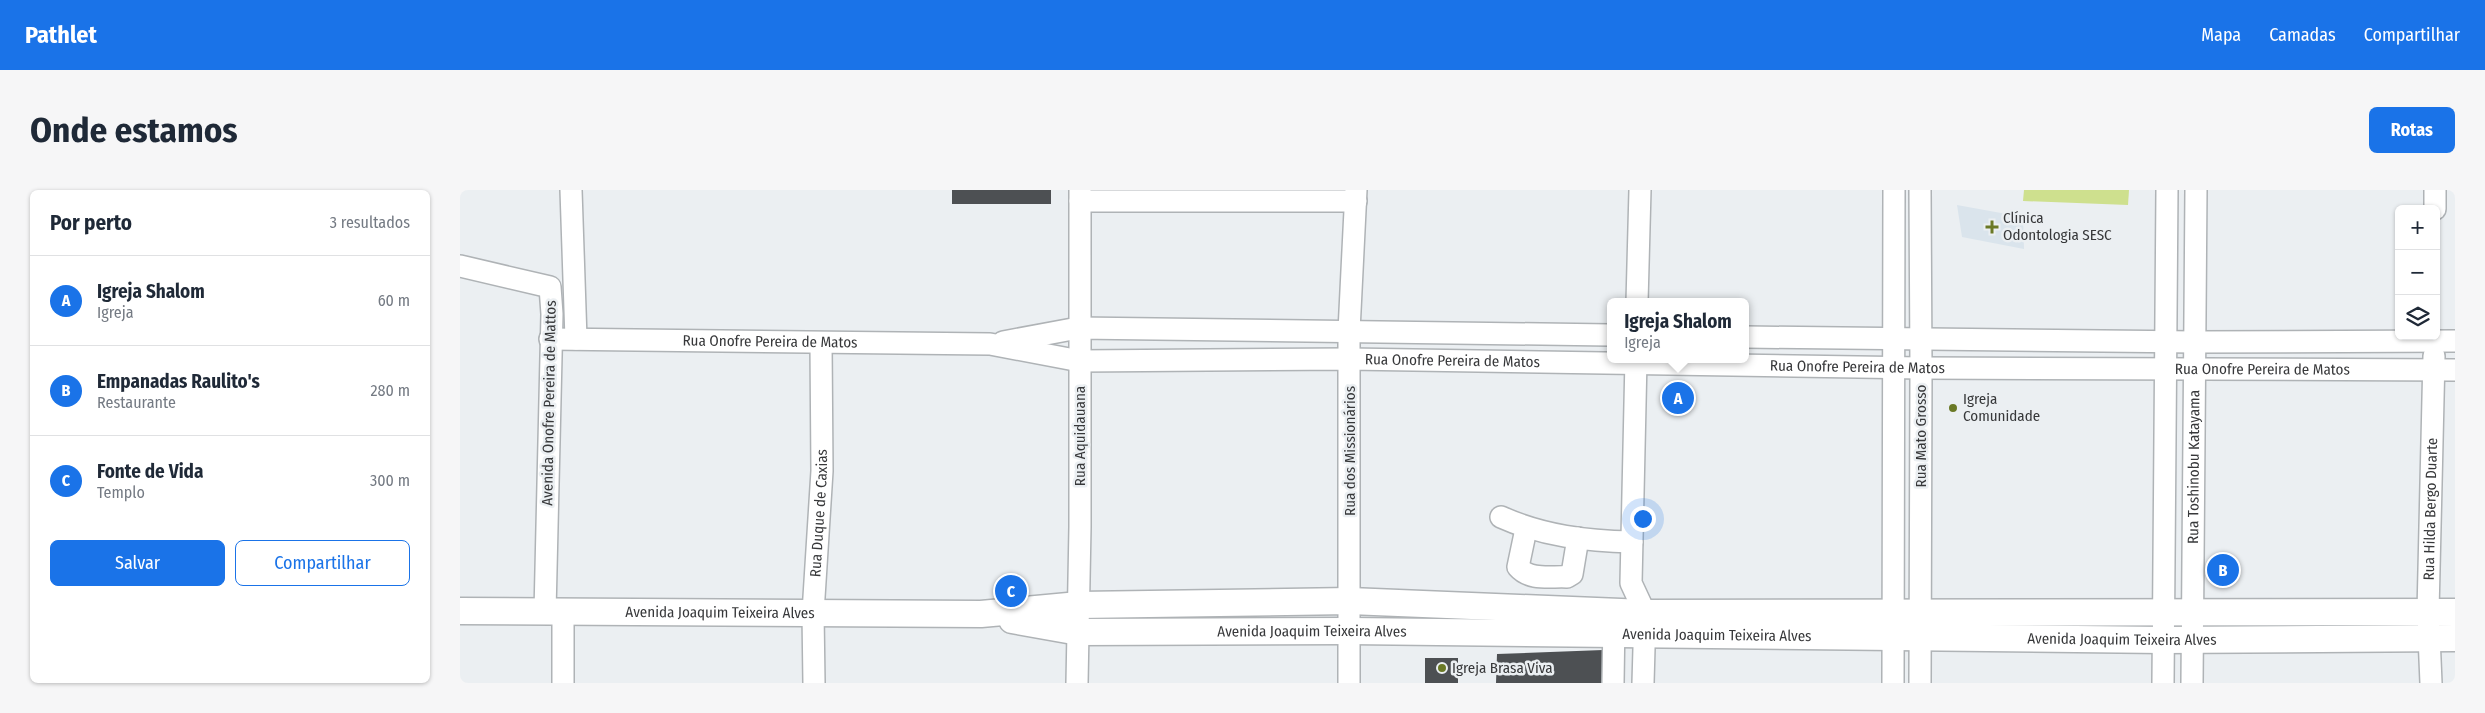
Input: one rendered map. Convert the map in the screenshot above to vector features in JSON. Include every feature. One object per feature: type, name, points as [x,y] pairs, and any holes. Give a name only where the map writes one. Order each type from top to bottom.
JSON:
[{"type":"main road","name":"Avenida Joaquim Teixeira Alves","points":[[460,611],[981,614],[1079,605],[1350,601],[1614,623],[1894,638],[2163,640],[2442,639]]},
{"type":"main road","name":"Avenida Joaquim Teixeira Alves","points":[[1645,624],[1894,612],[2164,614],[2455,612]]},
{"type":"main road","name":"Avenida Joaquim Teixeira Alves","points":[[981,614],[1079,632],[1350,632],[1614,623]]},
{"type":"street","points":[[571,190],[576,339]]},
{"type":"street","points":[[1638,298],[1640,190]]},
{"type":"street","name":"Rua Mato Grosso","points":[[1893,683],[1894,190]]},
{"type":"street","name":"Rua Mato Grosso","points":[[1920,190],[1920,340],[1922,368],[1920,683]]},
{"type":"street","name":"Rua Toshinobu Katayama","points":[[2163,683],[2167,190]]},
{"type":"street","name":"Rua Toshinobu Katayama","points":[[2192,683],[2196,190]]},
{"type":"street","points":[[2435,190],[2435,205]]},
{"type":"street","points":[[1080,195],[1356,196]]},
{"type":"street","name":"Rua Aquidauana","points":[[1077,683],[1079,632],[1080,361],[1078,328],[1080,195]]},
{"type":"street","name":"Rua dos Missionários","points":[[1349,683],[1350,331],[1356,196]]},
{"type":"street","name":"Avenida Onofre Pereira de Mattos","points":[[460,266],[550,288],[554,613],[563,683]]},
{"type":"street","name":"Rua Onofre Pereira de Matos","points":[[550,339],[822,344],[990,344],[1078,328],[1607,335]]},
{"type":"street","name":"Rua Onofre Pereira de Matos","points":[[1749,337],[2196,342],[2395,339]]},
{"type":"street","name":"Rua Onofre Pereira de Matos","points":[[2440,339],[2455,341]]},
{"type":"street","name":"Rua Hilda Bergo Duarte","points":[[2431,683],[2442,639],[2428,612],[2445,370],[2434,340]]},
{"type":"street","points":[[2094,341],[2094,369]]},
{"type":"street","name":"Rua Duque de Caxias","points":[[814,683],[813,613],[822,471],[822,344]]},
{"type":"street","name":"Rua Onofre Pereira de Matos","points":[[990,344],[1080,361],[1350,359],[1607,361]]},
{"type":"street","points":[[1636,363],[1631,583],[1645,624],[1643,683]]},
{"type":"street","name":"Rua Onofre Pereira de Matos","points":[[1722,363],[1922,368],[2445,370]]},
{"type":"street","points":[[1501,517],[1526,529],[1597,541],[1632,542]]},
{"type":"street","points":[[1526,529],[1518,567],[1523,573],[1532,576],[1567,577],[1572,574],[1578,538]]},
{"type":"street","points":[[1613,683],[1614,623],[1631,583]]},
{"type":"shaded area","name":"Clínica Odontologia SESC","points":[[1957,205],[2023,217],[2024,249],[1962,237]]},
{"type":"green space","points":[[2024,190],[2129,190],[2128,205],[2023,201]]},
{"type":"building","points":[[952,190],[1051,190],[1051,204],[952,204]]},
{"type":"building","points":[[1603,650],[1602,683],[1496,683],[1497,654]]},
{"type":"building","name":"Igreja Brasa Viva","points":[[1425,658],[1458,658],[1458,683],[1425,683]]},
{"type":"place","name":"Clínica Odontologia SESC","points":[[1992,227]]},
{"type":"place","name":"Igreja Shalom","points":[[1678,398]]},
{"type":"place","name":"Igreja Comunidade","points":[[1953,408]]},
{"type":"place","name":"Empanadas Raulito's","points":[[2223,570]]},
{"type":"place","name":"Fonte de Vida","points":[[1011,591]]},
{"type":"place","name":"Igreja Brasa Viva","points":[[1442,668]]}]
